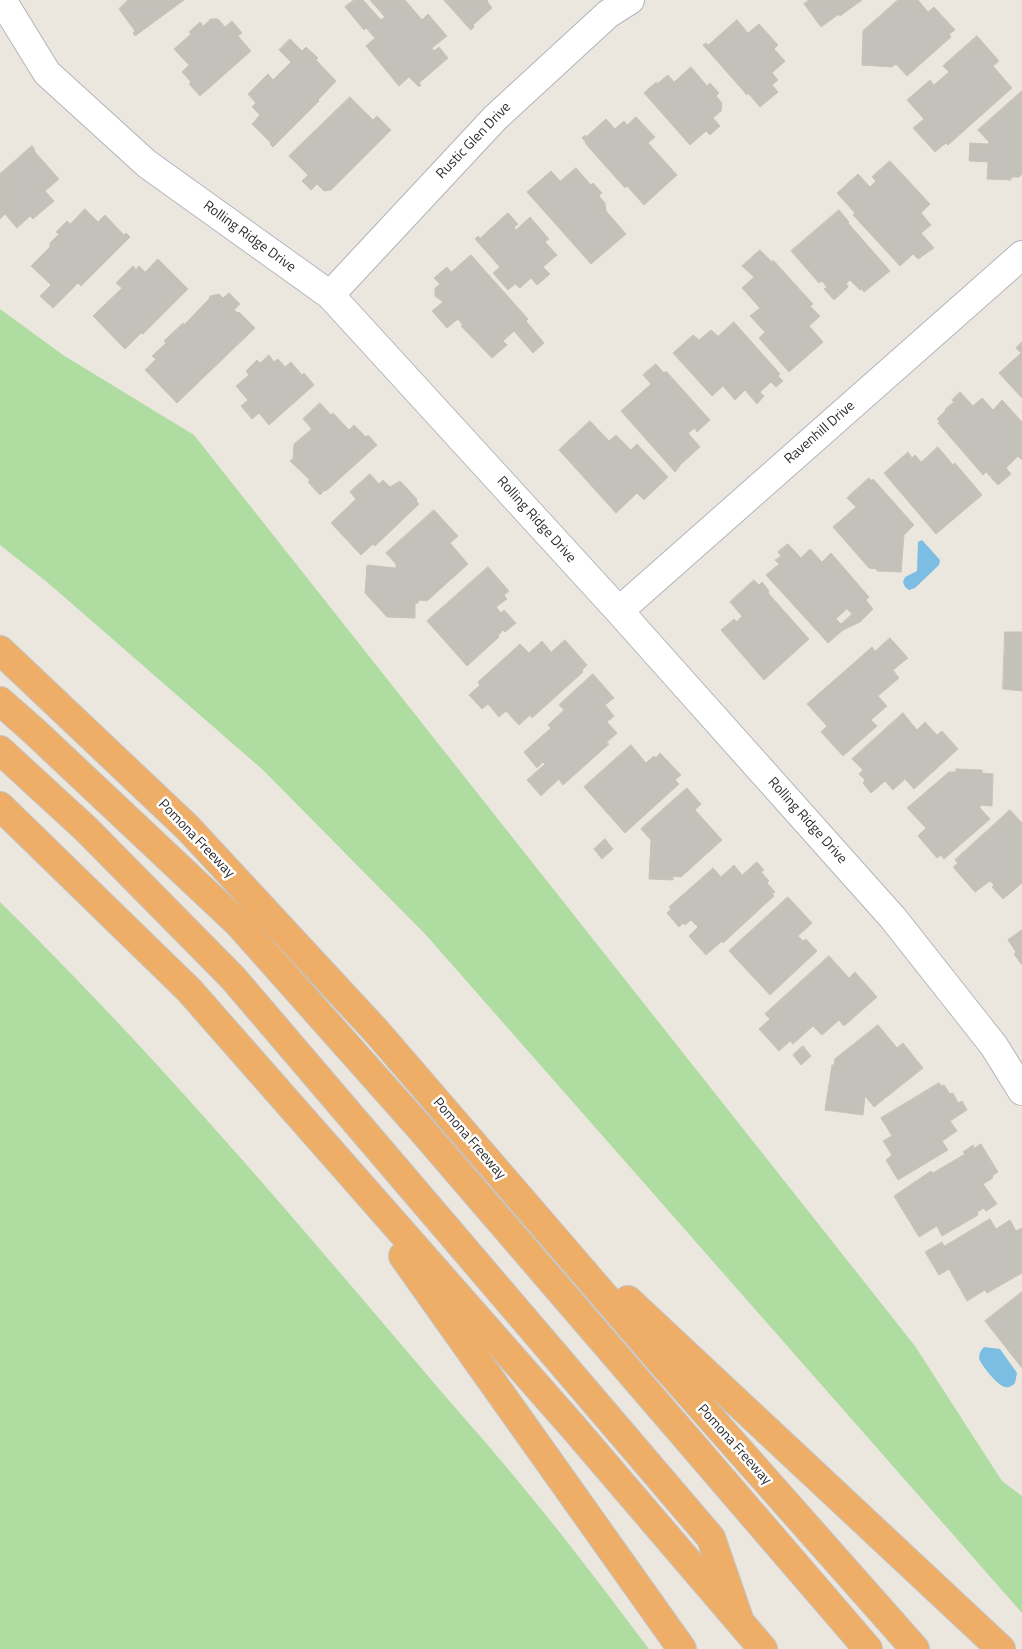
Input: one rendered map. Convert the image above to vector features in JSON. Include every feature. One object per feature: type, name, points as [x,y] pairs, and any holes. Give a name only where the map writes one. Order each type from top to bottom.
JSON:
[{"type":"highway","name":"Pomona Freeway","points":[[0,650],[188,828],[377,1032],[663,1364],[915,1649]]},
{"type":"highway","points":[[0,701],[238,923],[421,1129],[868,1649]]},
{"type":"highway","points":[[0,750],[86,829],[233,978],[712,1538],[740,1622]]},
{"type":"highway","points":[[0,806],[189,990],[574,1428],[763,1649]]},
{"type":"highway","points":[[320,1139],[682,1649]]},
{"type":"highway","points":[[524,1203],[1001,1649]]},
{"type":"street","name":"Rolling Ridge Drive","points":[[2,0],[47,73],[147,164],[330,295],[619,611],[893,918],[994,1046],[1022,1091]]},
{"type":"street","name":"Rustic Glen Drive","points":[[330,295],[495,118],[608,14],[630,0]]},
{"type":"street","name":"Ravenhill Drive","points":[[619,611],[1022,255]]},
{"type":"green space","points":[[0,309],[63,355],[194,435],[915,1346],[1002,1481],[1022,1496],[1022,1613],[426,935],[263,770],[47,582],[0,545]]},
{"type":"green space","points":[[0,902],[109,1013],[265,1186],[526,1491],[649,1649],[0,1649]]},
{"type":"water","points":[[922,540],[940,560],[939,565],[915,588],[909,590],[903,582],[905,577],[917,571],[918,542]]},
{"type":"water","points":[[984,1347],[1000,1349],[1017,1373],[1013,1385],[1008,1387],[1002,1386],[986,1370],[979,1358],[980,1352]]},
{"type":"building","points":[[128,0],[184,0],[135,36],[133,33],[135,31],[119,9]]},
{"type":"building","points":[[354,0],[363,0],[381,20],[385,17],[370,0],[405,0],[422,20],[428,14],[447,36],[432,48],[434,51],[439,47],[448,58],[419,83],[421,85],[419,87],[409,77],[399,86],[366,46],[375,38],[366,28],[364,30],[345,7]]},
{"type":"building","points":[[444,0],[488,0],[492,8],[473,25],[474,27],[471,30]]},
{"type":"building","points":[[809,0],[862,0],[821,27],[804,4]]},
{"type":"building","points":[[898,0],[918,0],[928,12],[934,7],[955,30],[949,34],[951,37],[907,76],[896,64],[892,67],[862,65],[863,31]]},
{"type":"building","points":[[211,19],[218,19],[225,27],[232,21],[242,33],[238,36],[251,51],[200,96],[189,84],[191,82],[182,72],[189,65],[174,49],[191,34],[189,32],[200,22],[203,26]]},
{"type":"building","points":[[737,20],[748,33],[759,24],[778,45],[774,49],[785,61],[772,73],[778,80],[772,85],[778,92],[760,107],[703,45],[706,43],[708,45]]},
{"type":"building","points":[[977,36],[999,61],[993,66],[1012,88],[948,145],[946,143],[935,152],[913,128],[924,119],[907,100],[930,80],[934,85],[949,72],[943,66]]},
{"type":"building","points":[[290,39],[302,51],[306,47],[318,58],[316,60],[336,81],[319,101],[273,147],[252,124],[260,115],[252,107],[256,103],[248,94],[268,74],[273,80],[291,62],[279,50]]},
{"type":"building","points":[[691,67],[707,86],[710,83],[719,93],[716,96],[722,103],[721,111],[713,118],[720,126],[710,135],[706,131],[690,145],[644,93],[656,82],[657,84],[668,75],[674,82]]},
{"type":"building","points":[[1022,91],[1022,174],[1019,177],[1011,177],[1011,180],[987,179],[988,162],[969,161],[970,143],[988,144],[989,142],[978,130]]},
{"type":"building","points":[[350,97],[373,120],[377,116],[391,130],[331,190],[324,191],[317,184],[311,190],[302,181],[308,175],[289,156]]},
{"type":"building","points":[[636,117],[655,137],[648,143],[677,175],[644,205],[627,186],[625,188],[582,138],[585,135],[586,137],[606,119],[615,129],[624,121],[627,125]]},
{"type":"building","points":[[32,146],[34,151],[59,179],[45,191],[54,201],[33,219],[30,216],[17,228],[5,214],[0,219],[0,174]]},
{"type":"building","points":[[890,161],[930,204],[921,213],[931,225],[921,233],[934,248],[918,259],[913,254],[900,266],[853,215],[855,213],[837,193],[858,174],[870,187],[876,181],[872,177]]},
{"type":"building","points":[[576,168],[591,185],[593,183],[602,193],[599,196],[605,203],[606,211],[626,234],[591,264],[527,192],[551,171],[560,181]]},
{"type":"building","points":[[85,209],[98,222],[105,215],[124,235],[126,233],[130,237],[81,286],[78,283],[53,308],[40,296],[51,285],[31,266],[50,247],[50,243],[59,234],[56,232],[67,221],[70,224]]},
{"type":"building","points":[[839,210],[890,271],[864,292],[850,280],[846,284],[848,287],[834,300],[824,289],[827,287],[822,281],[819,283],[791,251]]},
{"type":"building","points":[[508,213],[518,224],[514,227],[516,230],[530,217],[549,239],[545,242],[557,255],[543,267],[550,274],[537,285],[531,278],[520,288],[515,284],[508,290],[493,273],[500,267],[475,239],[478,236],[480,238]]},
{"type":"building","points":[[760,250],[772,262],[773,260],[813,304],[810,306],[820,316],[809,326],[823,342],[789,372],[759,338],[765,332],[750,316],[760,308],[742,288],[754,277],[742,266]]},
{"type":"building","points":[[471,255],[528,319],[526,321],[544,343],[533,353],[514,331],[503,341],[507,345],[492,358],[461,326],[463,325],[458,319],[447,328],[432,311],[443,302],[435,296],[435,288],[440,284],[434,278],[447,267],[451,272]]},
{"type":"building","points":[[158,259],[188,289],[143,334],[141,333],[125,349],[93,316],[122,288],[116,283],[133,266],[136,270],[139,266],[145,272]]},
{"type":"building","points":[[229,293],[240,304],[234,310],[239,312],[255,328],[177,403],[145,370],[156,359],[152,356],[166,343],[164,341],[183,323],[184,325],[210,296],[219,294],[223,298]]},
{"type":"building","points":[[734,322],[780,374],[778,376],[783,381],[776,387],[771,382],[760,392],[764,396],[757,404],[745,390],[735,400],[723,386],[712,396],[673,353],[693,335],[699,340],[711,330],[718,336]]},
{"type":"building","points":[[1022,342],[1022,398],[999,373],[1021,353],[1016,348]]},
{"type":"building","points":[[269,355],[274,362],[278,359],[285,367],[291,362],[314,385],[269,425],[259,413],[252,419],[241,406],[248,400],[236,386],[249,375],[246,371],[257,360],[260,363]]},
{"type":"building","points":[[656,364],[664,373],[666,371],[710,420],[697,432],[695,428],[688,433],[700,447],[675,472],[621,411],[651,384],[643,375]]},
{"type":"building","points":[[960,392],[973,406],[982,398],[993,410],[1002,400],[1022,422],[1022,460],[1018,456],[1006,468],[1011,474],[998,485],[986,472],[983,475],[938,423],[940,422],[937,419],[954,402],[952,400]]},
{"type":"building","points":[[320,403],[331,415],[333,413],[349,430],[354,425],[366,437],[368,435],[377,445],[320,495],[308,482],[310,480],[290,461],[293,459],[294,444],[312,429],[303,419]]},
{"type":"building","points":[[590,421],[609,441],[616,435],[631,450],[637,444],[668,477],[644,500],[637,493],[616,513],[559,450]]},
{"type":"building","points":[[938,447],[953,465],[955,463],[982,495],[936,534],[884,473],[908,452],[912,458],[915,455],[921,462]]},
{"type":"building","points":[[370,474],[379,484],[383,480],[390,487],[400,481],[417,499],[416,501],[419,504],[375,546],[373,544],[361,555],[331,523],[356,499],[350,492]]},
{"type":"building","points":[[869,478],[872,481],[873,479],[914,525],[904,535],[901,572],[877,571],[877,569],[869,568],[833,527],[856,507],[847,498]]},
{"type":"building","points":[[434,510],[458,536],[450,543],[468,564],[427,601],[419,600],[418,603],[415,603],[415,618],[387,617],[365,593],[367,565],[396,568],[396,564],[386,553]]},
{"type":"building","points":[[788,544],[801,558],[810,549],[822,562],[831,553],[869,597],[866,600],[873,609],[860,622],[843,630],[828,643],[766,575],[779,564],[775,560],[781,556],[778,552]],"holes":[[[847,609],[852,614],[841,624],[836,619]]]},
{"type":"building","points":[[488,567],[509,591],[504,595],[507,599],[496,607],[501,613],[504,610],[516,623],[505,632],[503,630],[499,637],[467,666],[427,621]]},
{"type":"building","points":[[754,580],[759,585],[762,582],[769,591],[768,593],[809,639],[764,680],[721,630],[734,619],[737,622],[742,616],[730,602]]},
{"type":"building","points":[[1005,632],[1022,632],[1022,691],[1003,689]]},
{"type":"building","points":[[890,638],[908,658],[893,670],[899,678],[878,696],[887,706],[871,720],[877,726],[843,756],[821,732],[827,726],[807,704],[872,647],[875,651]]},
{"type":"building","points":[[565,640],[587,665],[582,670],[583,672],[532,718],[530,715],[519,725],[506,711],[499,717],[488,704],[482,709],[469,695],[480,685],[478,682],[520,644],[529,653],[542,641],[551,652]]},
{"type":"building","points":[[593,674],[614,698],[605,705],[614,716],[607,722],[617,733],[606,743],[609,744],[563,785],[559,779],[541,796],[527,780],[545,764],[543,762],[537,768],[524,752],[551,728],[548,725],[564,710],[559,705]]},
{"type":"building","points":[[903,713],[917,730],[925,722],[937,735],[942,731],[958,749],[914,789],[905,779],[893,790],[885,781],[871,793],[863,783],[865,780],[859,774],[863,770],[852,759]]},
{"type":"building","points":[[631,745],[646,763],[654,756],[656,758],[660,753],[681,775],[675,780],[679,784],[625,833],[584,787]]},
{"type":"building","points":[[956,769],[982,770],[982,773],[993,774],[992,806],[980,805],[980,808],[990,819],[944,859],[941,855],[937,858],[918,836],[926,828],[907,808],[949,772],[956,772]]},
{"type":"building","points":[[687,788],[701,804],[695,810],[722,840],[681,877],[673,876],[673,880],[649,879],[651,840],[641,829]]},
{"type":"building","points":[[1010,810],[1022,823],[1022,883],[1003,899],[992,887],[994,885],[990,881],[975,892],[953,867],[958,863],[955,860]]},
{"type":"building","points":[[605,839],[613,849],[602,859],[594,849]]},
{"type":"building","points":[[757,862],[764,870],[761,872],[769,881],[767,883],[775,892],[772,894],[774,896],[723,943],[722,941],[706,955],[689,936],[698,927],[691,920],[679,927],[667,913],[671,909],[669,907],[713,868],[721,877],[734,865],[742,875]]},
{"type":"building","points":[[788,897],[812,923],[798,936],[803,941],[806,939],[817,951],[770,995],[729,951]]},
{"type":"building","points":[[1022,930],[1022,965],[1014,954],[1016,952],[1008,940]]},
{"type":"building","points":[[829,956],[849,978],[855,972],[877,997],[844,1026],[839,1020],[822,1035],[813,1026],[793,1044],[790,1041],[779,1051],[759,1029],[770,1019],[765,1014]]},
{"type":"building","points":[[878,1025],[897,1048],[903,1043],[923,1068],[874,1107],[865,1096],[863,1115],[825,1110],[832,1065],[834,1065],[835,1059]]},
{"type":"building","points":[[803,1046],[811,1056],[801,1065],[793,1055]]},
{"type":"building","points":[[939,1083],[941,1086],[944,1085],[950,1094],[953,1093],[958,1103],[962,1101],[967,1110],[950,1121],[957,1131],[942,1141],[948,1150],[898,1180],[886,1160],[892,1155],[883,1141],[892,1136],[881,1118]]},
{"type":"building","points":[[981,1144],[998,1172],[992,1176],[993,1178],[983,1184],[997,1204],[986,1211],[984,1208],[977,1212],[978,1215],[942,1236],[937,1226],[919,1237],[894,1196],[931,1171],[933,1173],[965,1154],[963,1152],[973,1145],[974,1148]]},
{"type":"building","points":[[990,1219],[996,1229],[1010,1220],[1016,1231],[1022,1228],[1022,1273],[987,1293],[985,1290],[967,1301],[949,1269],[939,1275],[925,1252],[942,1242],[944,1246]]},
{"type":"building","points":[[1022,1292],[1022,1368],[985,1321]]}]
